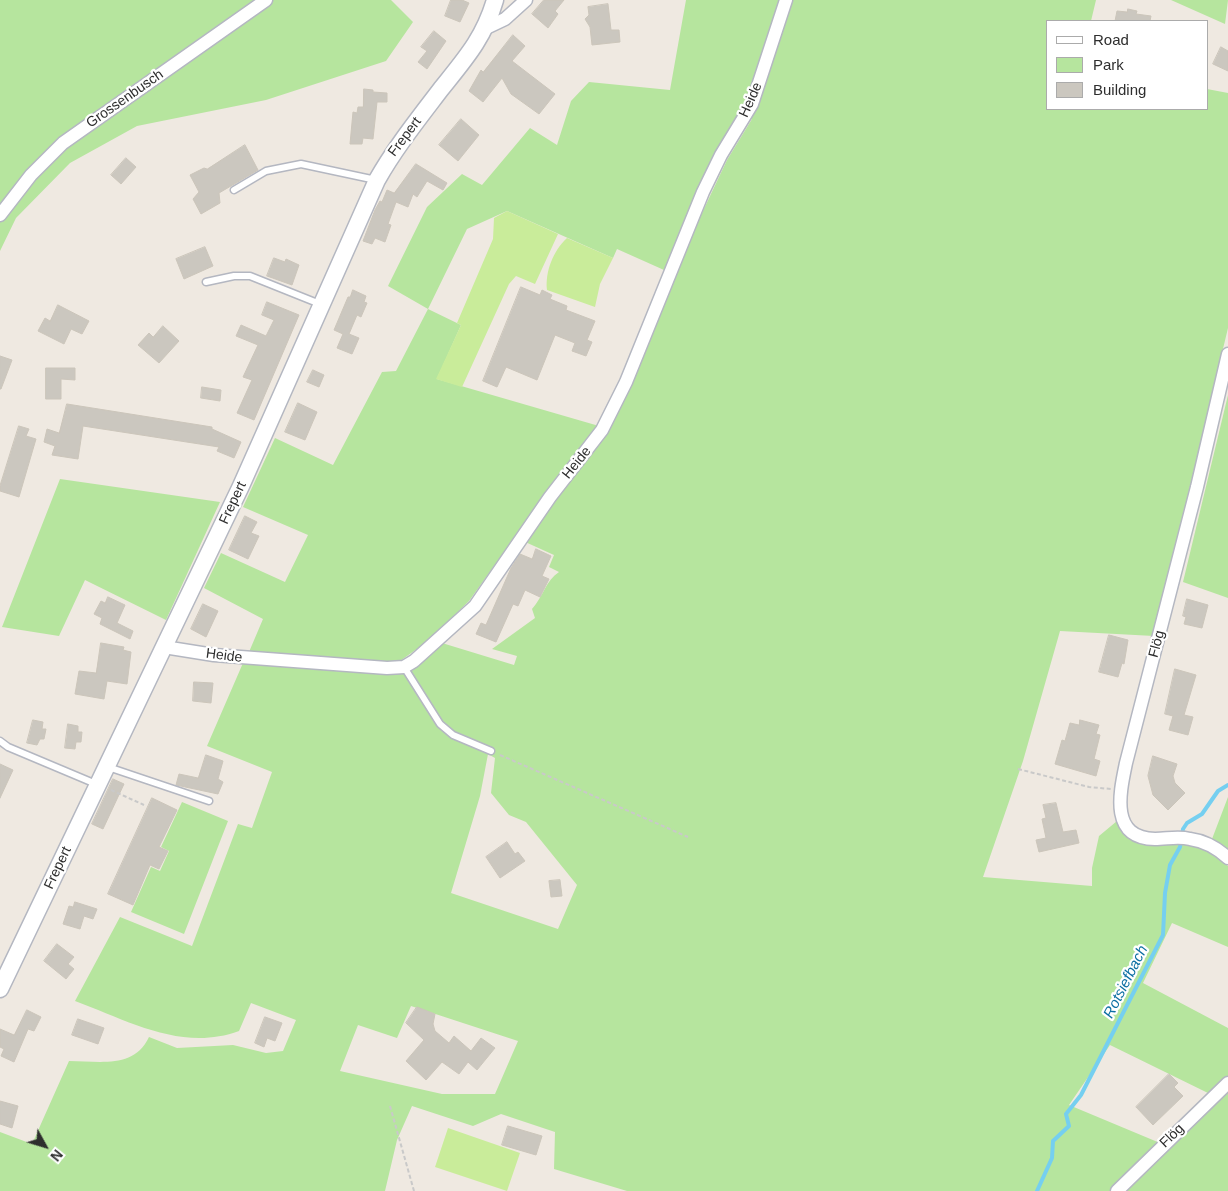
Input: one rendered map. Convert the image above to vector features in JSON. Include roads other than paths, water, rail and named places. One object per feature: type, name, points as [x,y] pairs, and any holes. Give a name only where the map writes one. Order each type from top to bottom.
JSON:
[{"type":"street","name":"Grossenbusch","points":[[0,215],[31,175],[63,143],[266,0]]},
{"type":"street","name":"Frepert","points":[[0,989],[103,786],[106,766],[241,486],[377,180],[389,158],[474,48],[484,30],[495,0]]},
{"type":"street","points":[[484,30],[505,19],[526,0]]},
{"type":"street","name":"Heide","points":[[164,647],[214,655],[289,662],[387,668],[404,666],[414,661],[475,606],[550,497],[602,430],[626,382],[703,192],[752,104],[786,0]]},
{"type":"street","name":"Flög","points":[[1228,354],[1197,488],[1120,788],[1120,811],[1124,823],[1133,832],[1154,839],[1190,839],[1209,844],[1228,858]]},
{"type":"street","name":"Flög","points":[[1117,1191],[1228,1083]]},
{"type":"lane","points":[[234,190],[266,171],[301,164],[377,180]]},
{"type":"lane","points":[[206,282],[234,276],[250,276],[322,304]]},
{"type":"lane","points":[[404,666],[440,724],[453,735],[491,751]]},
{"type":"lane","points":[[0,741],[8,747],[103,786]]},
{"type":"lane","points":[[106,766],[208,801]]},
{"type":"waterway","name":"Rotsiefbach","points":[[1037,1191],[1052,1158],[1053,1141],[1069,1126],[1066,1114],[1081,1095],[1163,935],[1165,893],[1170,865],[1180,847],[1183,829],[1187,823],[1202,814],[1218,791],[1228,785]]}]
